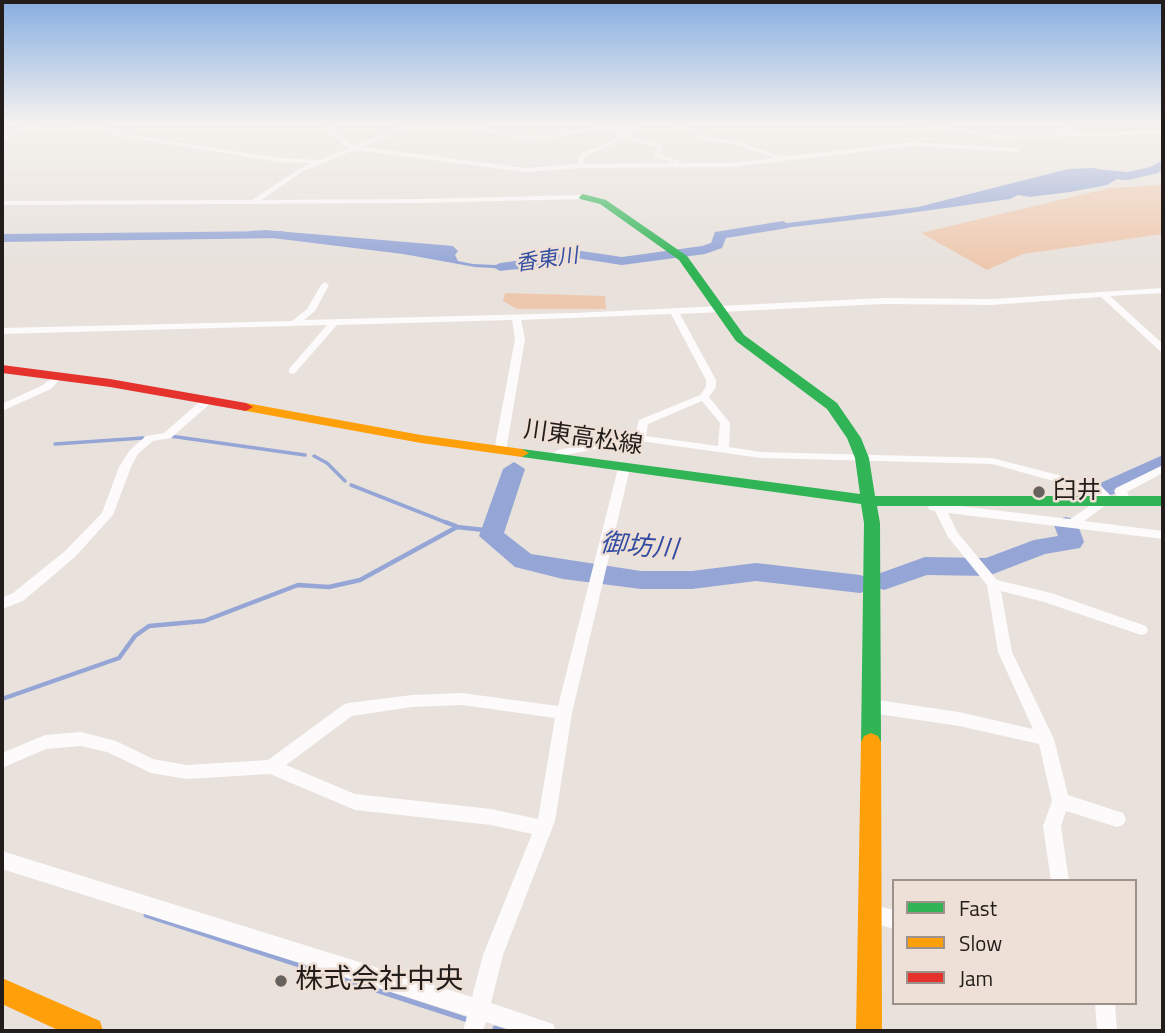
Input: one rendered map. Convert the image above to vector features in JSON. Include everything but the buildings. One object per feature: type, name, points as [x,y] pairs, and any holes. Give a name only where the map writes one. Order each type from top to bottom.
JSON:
[{"type":"main road","points":[[590,198],[659,239],[690,265],[716,309],[758,354],[832,406],[854,438],[862,458],[872,523],[869,1031]]},
{"type":"main road","name":"川東高松線","points":[[2,369],[208,400],[552,458],[869,500],[1163,501]]},
{"type":"main road","points":[[2,991],[90,1031]]},
{"type":"street","points":[[253,202],[303,170]]},
{"type":"street","points":[[2,203],[590,198]]},
{"type":"street","points":[[293,324],[311,312],[325,285]]},
{"type":"street","points":[[2,331],[516,318],[883,301],[992,302],[1163,290]]},
{"type":"street","points":[[1104,295],[1163,349]]},
{"type":"street","points":[[639,438],[643,422],[704,397],[711,387],[711,380],[674,311]]},
{"type":"street","points":[[500,450],[520,339],[516,318]]},
{"type":"street","points":[[292,371],[334,323]]},
{"type":"street","points":[[2,408],[47,387],[58,376]]},
{"type":"street","points":[[704,397],[726,423],[723,449]]},
{"type":"street","points":[[2,604],[18,597],[71,554],[107,515],[125,467],[134,452],[150,438],[167,436],[208,400]]},
{"type":"street","points":[[552,458],[574,450],[639,438],[761,455],[992,461],[1097,489],[1116,499]]},
{"type":"street","points":[[473,1031],[493,955],[543,828],[564,713],[624,468]]},
{"type":"street","points":[[1073,523],[1116,499],[1120,491],[1163,469]]},
{"type":"street","points":[[890,502],[1163,535]]},
{"type":"street","points":[[940,508],[952,534],[993,584],[1005,652],[1046,739],[1061,801],[1052,826],[1060,879]]},
{"type":"street","points":[[993,584],[1046,597],[1141,630]]},
{"type":"street","points":[[271,767],[348,710],[412,701],[462,699],[564,713]]},
{"type":"street","points":[[871,706],[958,719],[1046,739]]},
{"type":"street","points":[[2,761],[45,742],[81,739],[110,746],[151,766],[187,772],[271,767],[355,802],[491,817],[543,828]]},
{"type":"street","points":[[1061,801],[1117,819]]},
{"type":"street","points":[[2,860],[546,1031]]},
{"type":"street","points":[[870,913],[892,919]]},
{"type":"street","points":[[1105,1005],[1107,1031]]},
{"type":"shaded area","points":[[1163,185],[1163,234],[1023,254],[987,270],[921,233],[1110,188]]},
{"type":"shaded area","points":[[505,293],[605,296],[606,309],[517,309],[503,301]]},
{"type":"water","points":[[1063,170],[1102,170],[1125,177],[1126,180],[1117,179],[1107,185],[1070,192],[1030,197],[1018,195],[1010,199],[888,216],[766,230],[747,228],[918,207]]},
{"type":"water","points":[[265,230],[453,246],[458,251],[455,255],[458,261],[473,264],[495,265],[534,258],[527,270],[475,267],[403,254],[256,236],[249,231]]},
{"type":"waterway","name":"香東川","points":[[1095,173],[1128,176],[1153,170]]},
{"type":"waterway","name":"香東川","points":[[500,267],[556,260],[575,254],[622,261],[705,250],[717,245],[720,235],[783,225]]},
{"type":"waterway","name":"香東川","points":[[2,238],[282,235]]},
{"type":"waterway","points":[[170,436],[305,455]]},
{"type":"waterway","points":[[55,444],[143,438]]},
{"type":"waterway","points":[[314,456],[327,463],[345,481]]},
{"type":"waterway","name":"御坊川","points":[[1106,489],[1163,462]]},
{"type":"waterway","name":"御坊川","points":[[514,469],[491,536],[524,561],[563,570],[641,580],[692,580],[756,572],[860,584]]},
{"type":"waterway","points":[[351,485],[450,524]]},
{"type":"waterway","points":[[445,522],[456,526]]},
{"type":"waterway","name":"御坊川","points":[[884,581],[925,566],[988,567],[1042,546],[1072,542],[1066,525]]},
{"type":"waterway","points":[[2,699],[119,658],[135,636],[149,626],[204,621],[298,585],[329,587],[360,580],[457,527],[493,531]]},
{"type":"waterway","points":[[146,915],[468,1020]]},
{"type":"waterway","points":[[495,1028],[504,1031]]},
{"type":"traffic: fast","points":[[583,197],[603,202],[683,258],[740,338],[832,406],[854,438],[862,458],[872,523],[871,742]]},
{"type":"traffic: fast","points":[[522,453],[825,496],[890,502],[1163,501]]},
{"type":"traffic: slow","points":[[246,407],[421,439],[522,453]]},
{"type":"traffic: slow","points":[[869,1031],[871,742]]},
{"type":"traffic: slow","points":[[2,991],[90,1031]]},
{"type":"traffic: jam","points":[[2,369],[110,383],[246,407]]},
{"type":"place","name":"臼井","points":[[1039,492]]},
{"type":"place","name":"株式会社中央","points":[[281,981]]}]
